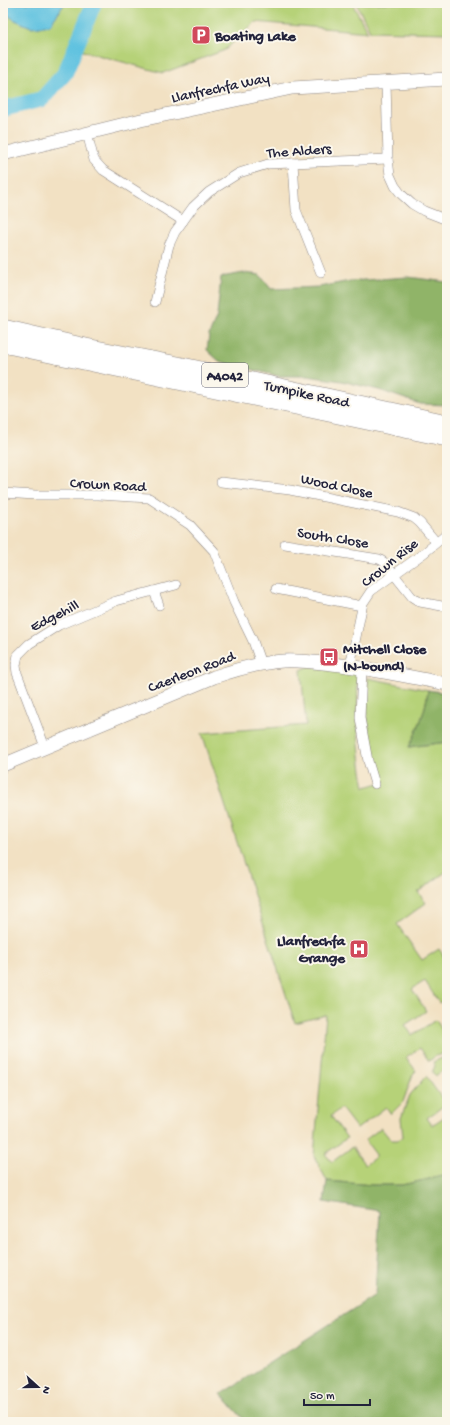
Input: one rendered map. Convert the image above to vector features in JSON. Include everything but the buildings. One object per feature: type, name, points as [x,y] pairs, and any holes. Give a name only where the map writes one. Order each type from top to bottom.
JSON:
[{"type":"highway","name":"Turnpike Road","points":[[3,328],[447,423]]},
{"type":"highway","name":"Turnpike Road","points":[[3,344],[447,438]]},
{"type":"main road","name":"Llanfrechfa Way","points":[[3,154],[87,133],[292,88],[447,79]]},
{"type":"main road","name":"Caerleon Road","points":[[3,765],[214,677],[241,668],[261,664],[284,661],[300,661],[356,667],[447,684]]},
{"type":"street","points":[[386,82],[388,159],[390,175],[401,194],[412,204],[424,211],[447,220]]},
{"type":"street","points":[[87,133],[94,160],[103,170],[183,220]]},
{"type":"street","name":"The Alders","points":[[155,302],[169,245],[175,232],[193,207],[209,192],[239,173],[268,164],[388,159]]},
{"type":"street","points":[[293,163],[296,210],[321,273]]},
{"type":"street","name":"Wood Close","points":[[221,482],[290,490],[398,512],[414,518],[436,542]]},
{"type":"street","name":"Crown Road","points":[[3,493],[149,498],[190,526],[214,551],[261,664]]},
{"type":"street","name":"Crown Rise","points":[[375,784],[368,760],[360,718],[356,667],[362,606],[371,591],[424,553],[447,534]]},
{"type":"street","name":"South Close","points":[[284,544],[379,559],[384,562],[407,592],[416,600],[447,607]]},
{"type":"street","name":"Edgehill","points":[[45,747],[17,673],[16,665],[18,655],[29,644],[59,625],[116,601],[176,585]]},
{"type":"street","points":[[276,589],[362,606]]},
{"type":"street","points":[[154,591],[159,605]]},
{"type":"green space","points":[[3,3],[352,3],[368,32],[255,22],[225,50],[163,73],[72,48],[61,74],[41,95],[8,101],[3,100]]},
{"type":"green space","points":[[356,3],[447,3],[447,33],[370,31]]},
{"type":"green space","points":[[244,273],[260,275],[271,289],[319,287],[350,281],[408,277],[447,282],[447,405],[420,404],[379,390],[342,381],[307,376],[278,376],[219,361],[207,350],[209,335],[217,316],[221,277]]},
{"type":"green space","name":"Llanfrechfa Grange","points":[[310,666],[358,672],[359,745],[365,787],[383,782],[379,770],[371,756],[367,713],[368,678],[428,690],[421,719],[409,747],[447,742],[447,871],[418,892],[426,903],[397,924],[422,960],[439,949],[447,961],[447,998],[439,1003],[425,981],[412,989],[426,1011],[405,1025],[412,1035],[436,1020],[447,1038],[447,1052],[436,1056],[429,1061],[420,1048],[406,1057],[416,1071],[413,1074],[403,1102],[391,1114],[386,1107],[357,1129],[341,1108],[331,1116],[347,1138],[325,1154],[332,1162],[352,1147],[365,1165],[377,1156],[365,1140],[381,1128],[391,1140],[398,1140],[403,1137],[401,1118],[410,1095],[426,1076],[446,1104],[427,1118],[432,1125],[447,1115],[447,1175],[402,1185],[372,1185],[327,1181],[314,1156],[326,1015],[295,1023],[202,733],[306,725],[301,670]]},
{"type":"green space","points":[[428,690],[447,693],[447,742],[409,747],[421,720]]},
{"type":"green space","points":[[447,1056],[447,1068],[435,1076],[432,1072],[435,1066],[433,1062]]},
{"type":"green space","points":[[447,1175],[447,1422],[246,1422],[221,1394],[375,1295],[380,1211],[324,1202],[327,1181],[372,1185],[402,1185]]},
{"type":"water","points":[[3,3],[65,3],[50,25],[31,27],[15,20],[3,12]]},
{"type":"waterway","points":[[3,109],[42,99],[65,73],[94,3]]},
{"type":"place","name":"Boating Lake","points":[[201,35]]},
{"type":"place","name":"Mitchell Close (N-bound)","points":[[329,657]]},
{"type":"place","name":"Llanfrechfa Grange","points":[[359,949]]}]
